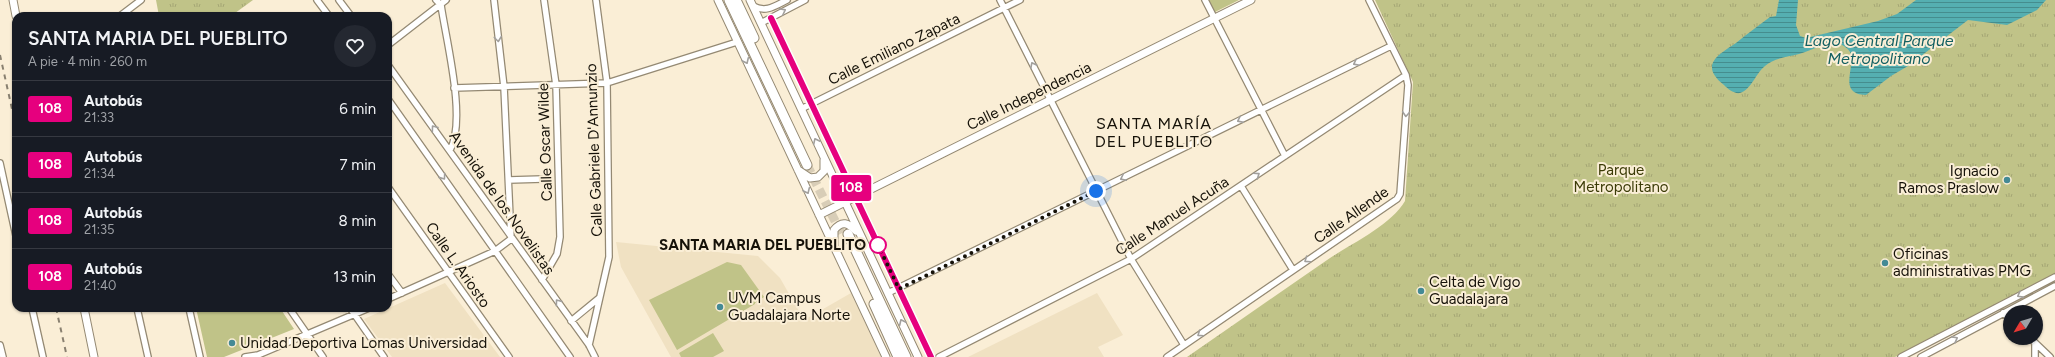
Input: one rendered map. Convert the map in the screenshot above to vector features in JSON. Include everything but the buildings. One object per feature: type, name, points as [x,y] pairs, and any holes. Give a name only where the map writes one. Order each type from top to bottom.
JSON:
[{"type":"highway","points":[[729,0],[809,163],[736,0]]},
{"type":"highway","points":[[898,357],[845,236],[906,357]]},
{"type":"street","points":[[13,0],[15,12]]},
{"type":"street","points":[[126,12],[141,0]]},
{"type":"street","points":[[317,0],[326,12]]},
{"type":"street","points":[[339,0],[348,12]]},
{"type":"street","points":[[392,42],[438,2],[446,0]]},
{"type":"street","points":[[392,297],[449,273],[495,251],[512,239],[504,87],[494,0]]},
{"type":"street","name":"Calle Oscar Wilde","points":[[542,280],[557,254],[560,237],[556,85],[544,0]]},
{"type":"street","name":"Calle Gabriele D'Annunzio","points":[[589,345],[609,257],[607,83],[596,0]]},
{"type":"street","points":[[718,0],[886,357]]},
{"type":"street","points":[[751,3],[759,10],[766,10],[787,0]]},
{"type":"street","points":[[761,23],[805,0]]},
{"type":"street","points":[[1000,0],[1131,259],[1184,345]]},
{"type":"street","name":"Calle Emiliano Zapata","points":[[801,109],[1020,0]]},
{"type":"street","points":[[1205,0],[1285,156]]},
{"type":"street","name":"Calle Independencia","points":[[819,215],[1251,0]]},
{"type":"street","name":"Calle Allende","points":[[1167,357],[1397,199],[1400,194],[1408,85],[1406,75],[1369,0]]},
{"type":"street","points":[[438,2],[454,88],[456,131],[454,142],[450,150]]},
{"type":"street","points":[[751,3],[918,357]]},
{"type":"street","points":[[771,18],[931,357]]},
{"type":"street","points":[[454,88],[607,83],[737,42]]},
{"type":"street","points":[[888,293],[899,289],[1391,46]]},
{"type":"street","name":"Avenida de los Novelistas","points":[[392,70],[589,345],[595,357]]},
{"type":"street","name":"Calle Manuel Acuña","points":[[939,357],[1131,259],[1406,75]]},
{"type":"street","points":[[392,110],[570,357]]},
{"type":"street","points":[[797,168],[810,178],[818,177],[824,171],[823,156]]},
{"type":"street","points":[[0,163],[12,218]]},
{"type":"street","points":[[509,180],[543,179]]},
{"type":"street","points":[[1241,186],[1293,270]]},
{"type":"street","name":"Calle L. Ariosto","points":[[392,193],[509,357]]},
{"type":"street","points":[[834,247],[834,230],[838,225],[844,223],[850,225],[861,236]]},
{"type":"street","points":[[1901,357],[2055,277]]},
{"type":"street","points":[[392,279],[402,293]]},
{"type":"street","points":[[2018,305],[2055,286]]},
{"type":"street","points":[[571,321],[599,298]]},
{"type":"street","points":[[33,312],[43,357]]},
{"type":"street","points":[[85,312],[94,357]]},
{"type":"street","points":[[138,312],[148,357]]},
{"type":"street","points":[[190,312],[200,357]]},
{"type":"street","points":[[292,312],[323,357]]},
{"type":"street","points":[[245,357],[257,356],[359,312]]},
{"type":"street","points":[[1921,357],[2003,313]]},
{"type":"street","points":[[354,314],[384,357]]},
{"type":"street","points":[[2035,345],[2035,357]]},
{"type":"street","points":[[2037,345],[2050,357]]},
{"type":"street","points":[[0,348],[3,357]]},
{"type":"shaded area","name":"UVM Campus Guadalajara Norte","points":[[616,242],[758,256],[780,278],[804,320],[851,293],[881,357],[671,357],[621,267]]},
{"type":"shaded area","points":[[445,283],[500,357],[392,357],[364,319],[380,312],[392,312],[392,307]]},
{"type":"shaded area","points":[[1097,293],[1123,335],[1098,347],[1104,357],[968,357]]},
{"type":"green space","points":[[156,0],[253,0],[236,12],[158,12]]},
{"type":"green space","points":[[1208,0],[1239,0],[1215,12]]},
{"type":"green space","name":"Parque Metropolitano","points":[[1375,0],[2055,0],[2055,274],[1895,357],[1187,357],[1330,258],[1382,225],[1391,218],[1405,201],[1413,82]]},
{"type":"green space","points":[[727,262],[741,265],[764,297],[755,304],[677,350],[649,300]]},
{"type":"green space","name":"Unidad Deportiva Lomas Universidad","points":[[197,312],[283,312],[294,329],[224,357],[207,357]]},
{"type":"green space","points":[[713,333],[724,351],[713,357],[681,357],[679,353]]},
{"type":"water","name":"Lago Central Parque Metropolitano","points":[[1779,0],[1798,0],[1796,25],[1800,36],[1806,38],[1878,21],[1897,14],[1916,0],[2046,0],[2037,10],[2007,25],[1968,20],[1908,66],[1891,76],[1866,95],[1852,90],[1849,78],[1851,64],[1850,52],[1846,47],[1837,42],[1773,61],[1762,69],[1744,91],[1740,93],[1733,92],[1717,78],[1713,72],[1712,66],[1714,61],[1723,52],[1770,17],[1776,16]]},
{"type":"tunnel","points":[[807,165],[843,237]]},
{"type":"railway","points":[[0,55],[12,109]]},
{"type":"railway","points":[[57,312],[67,357]]},
{"type":"bus line","name":"108","points":[[771,18],[931,357]]},
{"type":"place","name":"Ignacio Ramos Praslow","points":[[2007,180]]},
{"type":"place","name":"SANTA MARIA DEL PUEBLITO","points":[[878,245]]},
{"type":"place","name":"Oficinas administrativas PMG","points":[[1885,263]]},
{"type":"place","name":"Celta de Vigo Guadalajara","points":[[1421,291]]},
{"type":"place","name":"UVM Campus Guadalajara Norte","points":[[720,307]]},
{"type":"place","name":"Unidad Deportiva Lomas Universidad","points":[[232,343]]},
{"type":"district","name":"SANTA MARÍA DEL PUEBLITO","points":[[1154,132]]},
{"type":"route","points":[[878,245],[899,289],[1096,191]]}]
